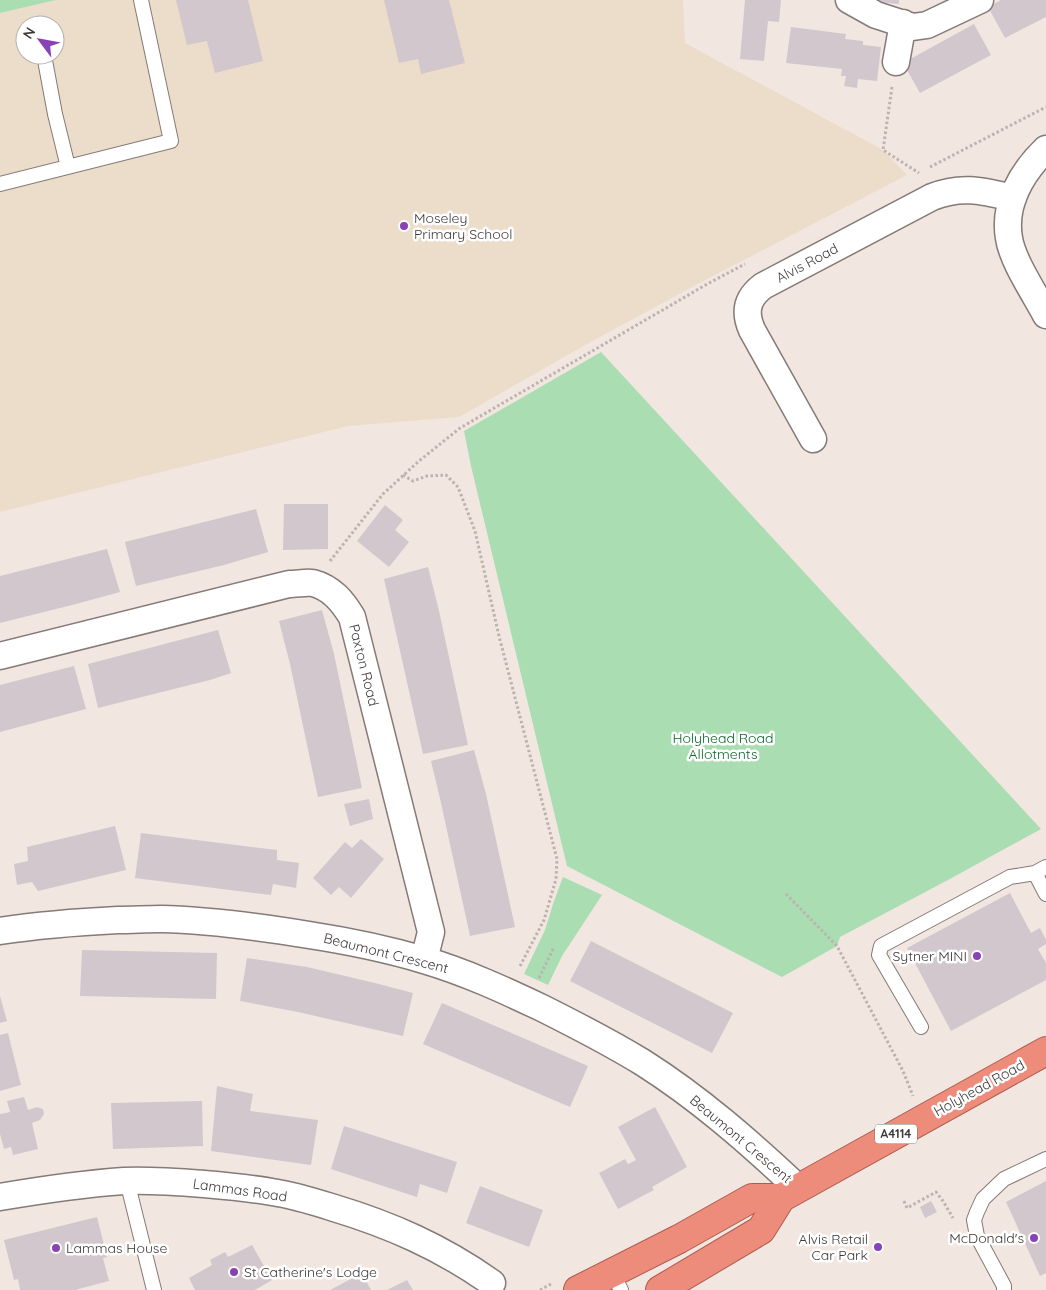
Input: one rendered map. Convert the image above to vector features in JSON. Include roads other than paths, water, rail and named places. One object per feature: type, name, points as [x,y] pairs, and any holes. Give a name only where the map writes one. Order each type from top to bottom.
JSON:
[{"type":"highway","name":"Holyhead Road","points":[[578,1290],[617,1281],[679,1238],[752,1198],[789,1193],[1046,1051]]},
{"type":"highway","name":"Holyhead Road","points":[[660,1290],[761,1230],[789,1193]]},
{"type":"street","points":[[849,0],[876,15],[914,27],[926,25],[980,0]]},
{"type":"street","points":[[896,62],[903,23]]},
{"type":"street","points":[[1046,149],[1030,166],[1020,182],[1013,198],[1008,218],[1009,239],[1015,258],[1046,314]]},
{"type":"street","name":"Alvis Road","points":[[812,439],[748,322],[748,306],[756,292],[772,281],[932,197],[945,192],[981,191],[1013,198]]},
{"type":"street","name":"Paxton Road","points":[[0,656],[289,584],[312,583],[329,590],[342,601],[352,617],[430,932],[424,960]]},
{"type":"street","name":"Beaumont Crescent","points":[[0,931],[89,922],[158,919],[197,920],[240,924],[326,938],[424,960],[518,996],[604,1039],[651,1068],[712,1112],[752,1146],[789,1193]]},
{"type":"street","name":"Lammas Road","points":[[0,1198],[46,1189],[127,1181],[184,1182],[274,1192],[315,1202],[394,1228],[467,1265],[492,1283]]},
{"type":"lane","points":[[0,184],[171,141],[141,0]]},
{"type":"lane","points":[[46,65],[68,167]]},
{"type":"lane","points":[[920,1027],[879,955],[881,946],[1010,877],[1040,870],[1046,894]]},
{"type":"lane","points":[[1006,1289],[976,1236],[974,1220],[983,1199],[1004,1179],[1046,1159]]},
{"type":"lane","points":[[127,1181],[154,1290]]},
{"type":"place","name":"Moseley Primary School","points":[[404,226]]},
{"type":"place","name":"Sytner MINI","points":[[977,956]]},
{"type":"place","name":"McDonald's","points":[[1034,1238]]},
{"type":"place","name":"Alvis Retail Car Park","points":[[878,1247]]},
{"type":"place","name":"Lammas House","points":[[56,1248]]},
{"type":"place","name":"St Catherine's Lodge","points":[[234,1272]]},
{"type":"park label","name":"Holyhead Road Allotments","points":[[723,746]]}]
